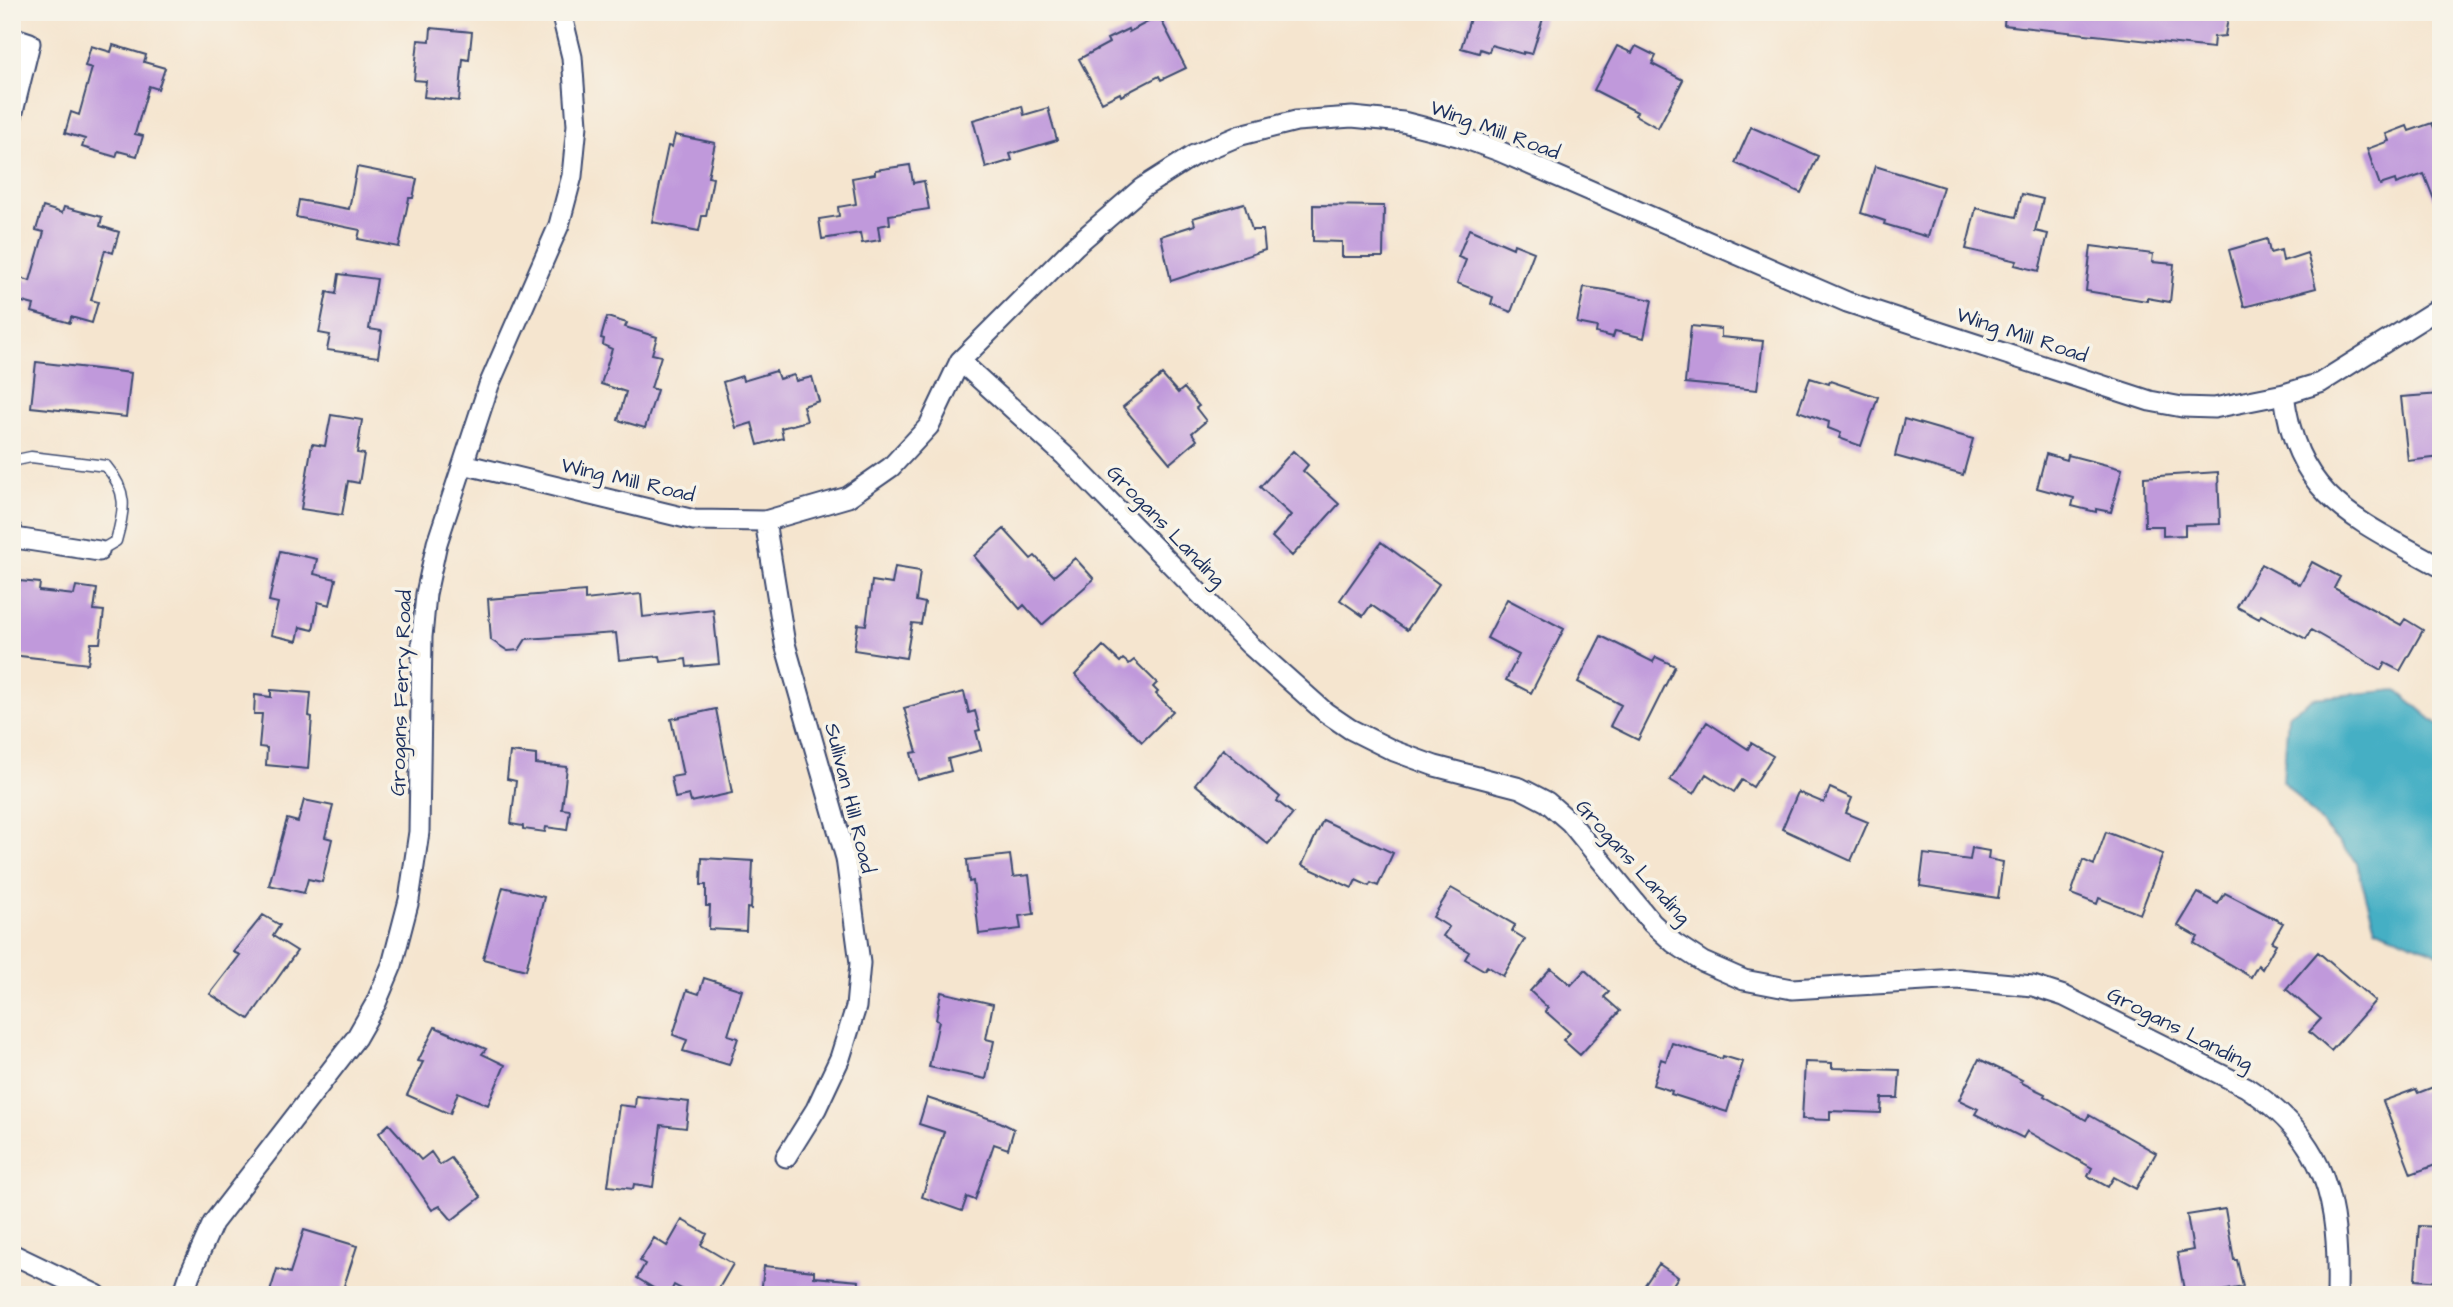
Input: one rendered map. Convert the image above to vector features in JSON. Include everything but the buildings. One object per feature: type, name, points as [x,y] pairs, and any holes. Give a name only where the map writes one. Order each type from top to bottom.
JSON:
[{"type":"street","name":"Grogans Ferry Road","points":[[183,1295],[213,1223],[356,1038],[376,1003],[392,965],[409,900],[419,832],[422,637],[426,594],[437,543],[489,386],[559,225],[572,176],[577,125],[572,57],[561,12]]},
{"type":"street","points":[[12,37],[30,43],[12,116]]},
{"type":"street","name":"Wing Mill Road","points":[[463,464],[694,520],[765,521],[848,497],[891,467],[929,426],[960,361],[1075,246],[1142,188],[1194,155],[1241,135],[1296,121],[1352,117],[1404,122],[1458,136],[1499,151],[1847,302],[2150,401],[2182,407],[2214,408],[2284,394],[2320,383],[2441,307]]},
{"type":"street","name":"Grogans Landing","points":[[960,361],[1065,456],[1250,645],[1325,712],[1350,729],[1394,751],[1435,766],[1520,788],[1547,802],[1570,822],[1652,923],[1674,943],[1703,962],[1744,980],[1792,989],[1958,979],[2033,986],[2064,996],[2246,1087],[2272,1104],[2297,1129],[2319,1165],[2332,1205],[2338,1250],[2337,1295]]},
{"type":"street","points":[[2284,394],[2287,421],[2297,451],[2313,479],[2334,502],[2360,521],[2441,567]]},
{"type":"street","name":"Sullivan Hill Road","points":[[765,521],[785,644],[846,858],[860,962],[856,1007],[840,1058],[816,1109],[786,1157]]},
{"type":"street","points":[[12,531],[15,538],[99,551]]},
{"type":"street","points":[[12,1254],[97,1295]]},
{"type":"lane","points":[[12,461],[31,457],[106,466],[119,481],[124,499],[116,541],[99,551]]},
{"type":"water","points":[[2397,690],[2441,727],[2441,955],[2375,928],[2357,863],[2283,781],[2288,715],[2313,698]]}]
